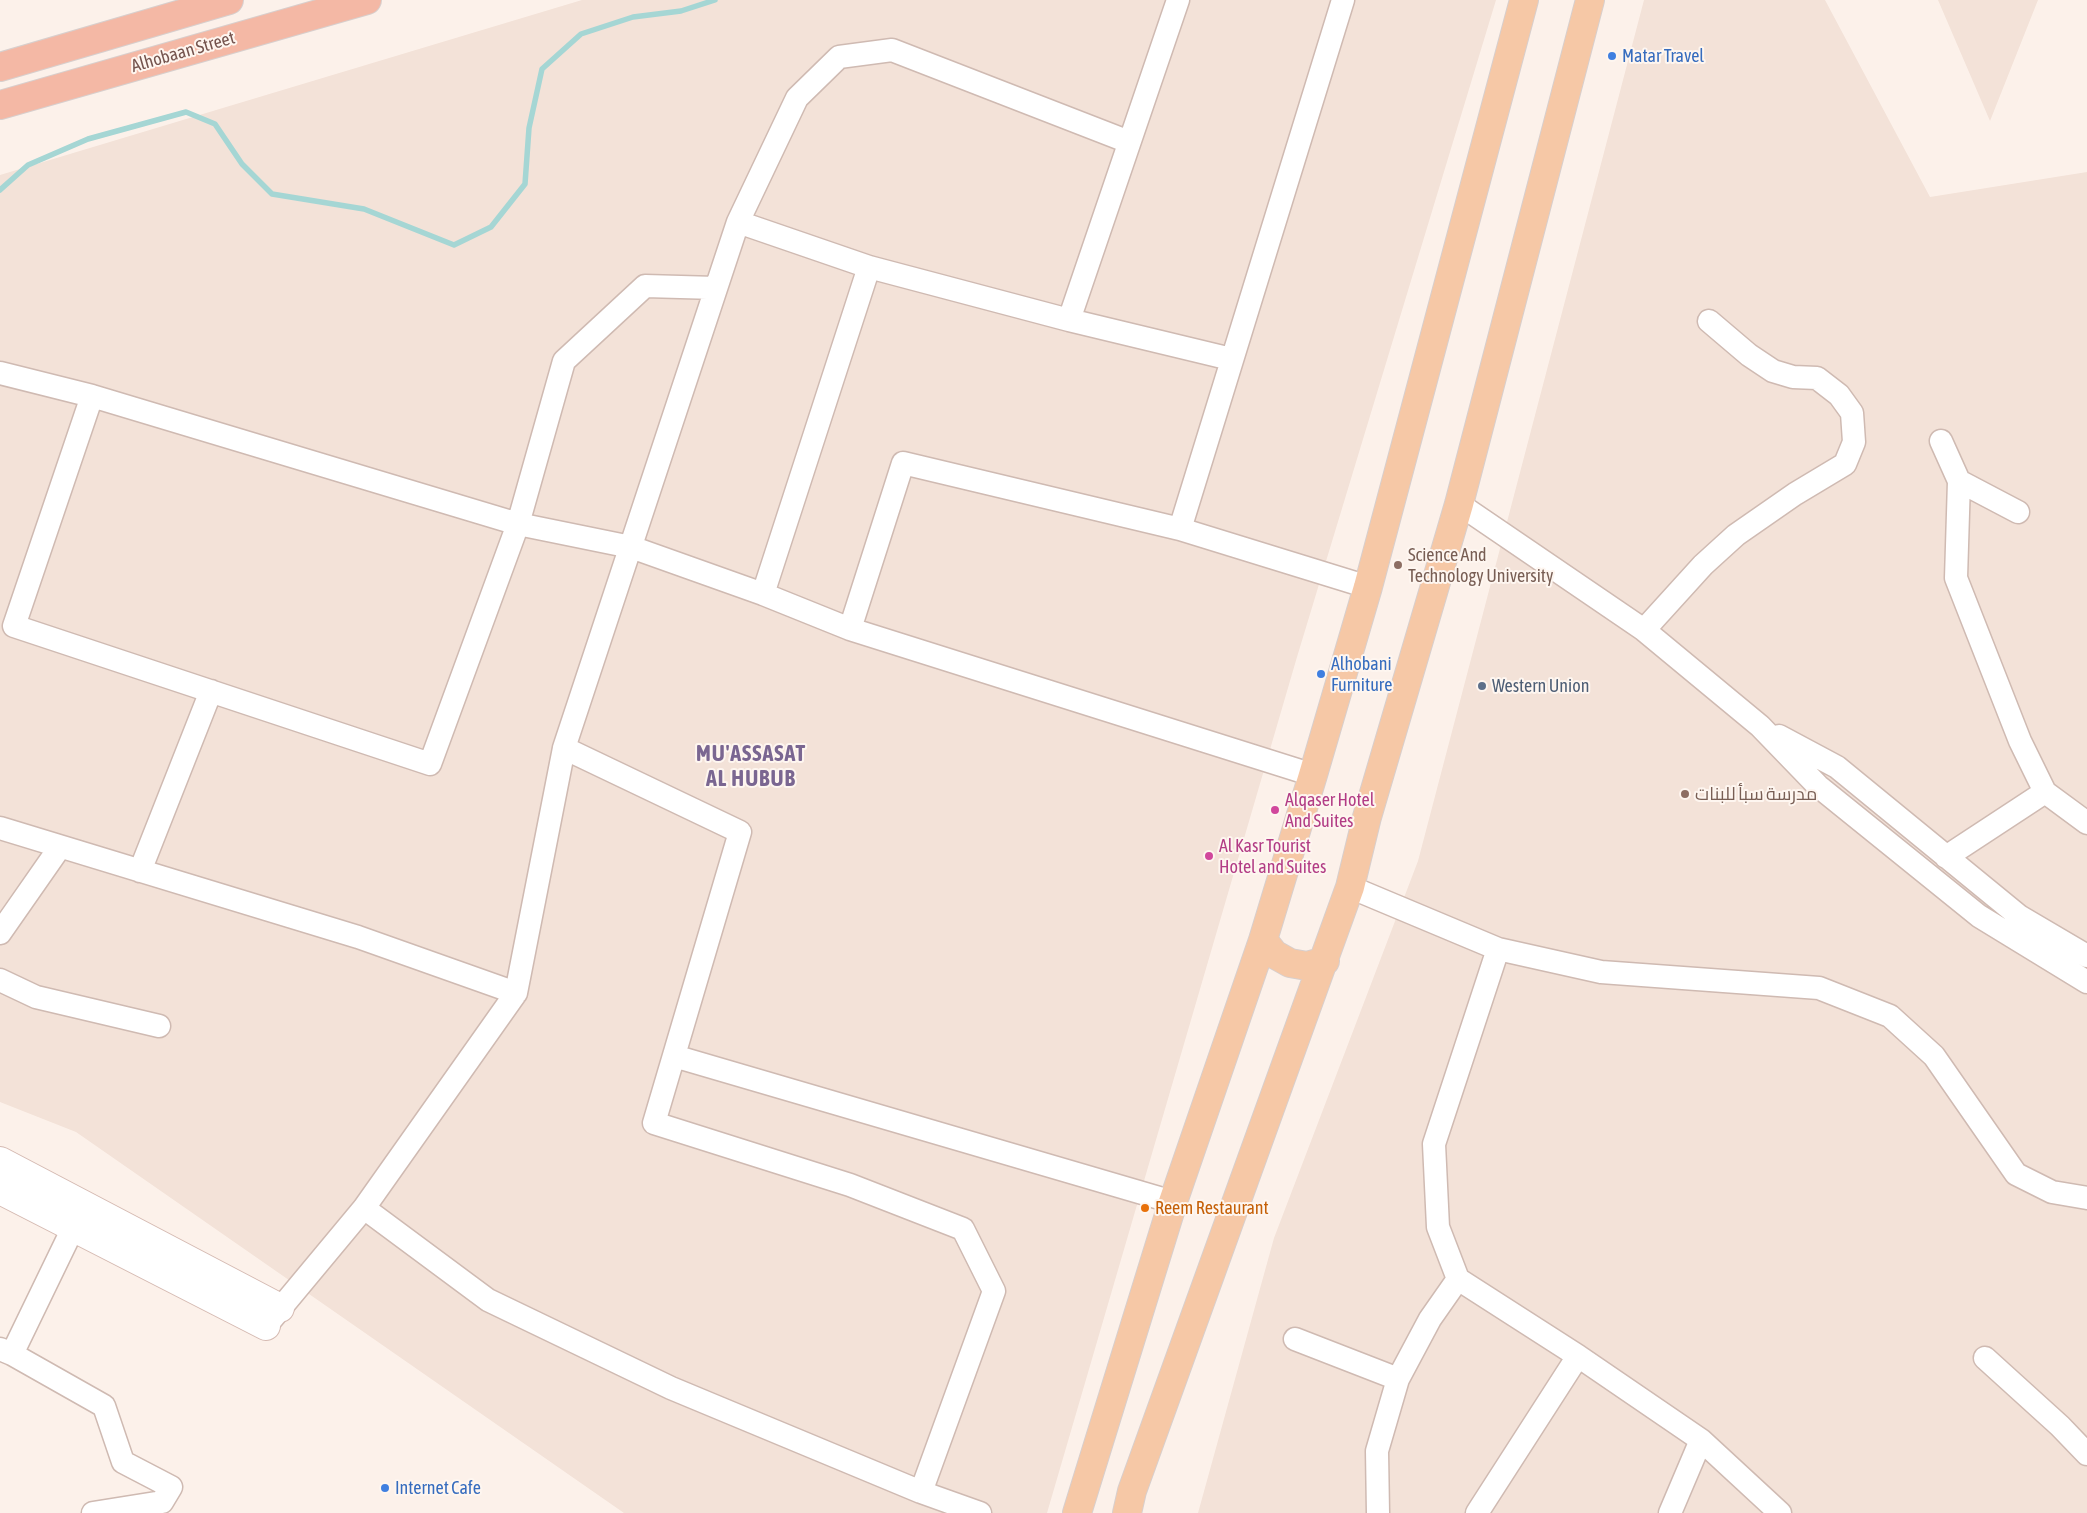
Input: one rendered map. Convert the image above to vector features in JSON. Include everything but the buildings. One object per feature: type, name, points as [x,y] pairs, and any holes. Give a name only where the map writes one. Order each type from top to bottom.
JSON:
[{"type":"highway","name":"Alhobaan Street","points":[[0,66],[229,0]]},
{"type":"highway","name":"Alhobaan Street","points":[[0,104],[367,0]]},
{"type":"main road","points":[[1077,1513],[1173,1202],[1263,940],[1313,775],[1368,587],[1524,0]]},
{"type":"main road","points":[[1127,1513],[1132,1491],[1350,887],[1367,817],[1459,504],[1590,0]]},
{"type":"main road","points":[[1263,940],[1274,954],[1290,963],[1307,966],[1324,961]]},
{"type":"main road","points":[[0,1161],[273,1317]]},
{"type":"main road","points":[[0,1190],[273,1317]]},
{"type":"street","points":[[1069,320],[1178,0]]},
{"type":"street","points":[[1180,529],[1343,0]]},
{"type":"street","points":[[273,1317],[364,1208],[516,993],[564,748],[738,222],[797,98],[839,57],[892,50],[1129,142]]},
{"type":"street","points":[[738,222],[869,267],[1069,320],[1231,359]]},
{"type":"street","points":[[762,594],[869,267]]},
{"type":"street","points":[[92,396],[14,626],[430,764],[518,524],[564,361],[646,286],[716,288]]},
{"type":"street","points":[[1644,630],[1702,565],[1736,535],[1795,494],[1845,464],[1854,442],[1852,413],[1839,395],[1817,378],[1793,377],[1773,371],[1749,355],[1709,321]]},
{"type":"street","points":[[0,373],[92,396],[518,524],[631,547],[762,594],[850,629],[1313,775]]},
{"type":"street","points":[[1941,441],[1959,481],[1956,578],[2020,741],[2045,792],[2087,823]]},
{"type":"street","points":[[850,629],[902,464],[1180,529],[1368,587]]},
{"type":"street","points":[[1959,481],[2018,512]]},
{"type":"street","points":[[1459,504],[1644,630],[1760,726],[1818,786],[1979,916],[2087,982]]},
{"type":"street","points":[[140,871],[211,691]]},
{"type":"street","points":[[1760,726],[1837,767],[2019,916],[2087,956]]},
{"type":"street","points":[[564,748],[740,832],[654,1123],[850,1185],[962,1229],[994,1291],[922,1492]]},
{"type":"street","points":[[1946,857],[2045,792]]},
{"type":"street","points":[[0,828],[358,937],[516,993]]},
{"type":"street","points":[[0,933],[60,847]]},
{"type":"street","points":[[1350,887],[1498,949],[1601,972],[1819,988],[1890,1016],[1934,1056],[2016,1174],[2052,1192],[2087,1198]]},
{"type":"street","points":[[1498,949],[1434,1144],[1438,1227],[1458,1279],[1578,1356],[1701,1440],[1780,1513]]},
{"type":"street","points":[[0,980],[36,997],[158,1026]]},
{"type":"street","points":[[674,1056],[1173,1202]]},
{"type":"street","points":[[364,1208],[488,1300],[672,1388],[922,1492],[980,1513]]},
{"type":"street","points":[[74,1226],[6,1352],[104,1406],[123,1462],[171,1487],[162,1502],[93,1513]]},
{"type":"street","points":[[1378,1513],[1377,1451],[1398,1379],[1430,1318],[1458,1279]]},
{"type":"street","points":[[1295,1339],[1398,1379]]},
{"type":"street","points":[[1477,1513],[1578,1356]]},
{"type":"street","points":[[1986,1358],[2060,1426],[2087,1454]]},
{"type":"street","points":[[1670,1513],[1701,1440]]},
{"type":"shaded area","points":[[582,0],[1496,0],[1297,657],[1047,1513],[624,1513],[76,1132],[0,1102],[0,175]]},
{"type":"shaded area","points":[[1644,0],[1825,0],[1930,197],[2087,172],[2087,1513],[1198,1513],[1274,1238],[1418,861]]},
{"type":"shaded area","points":[[1938,0],[2038,0],[1990,121]]},
{"type":"waterway","points":[[0,190],[28,165],[88,139],[186,112],[215,124],[242,164],[272,194],[364,209],[454,245],[491,227],[525,184],[529,128],[542,69],[581,34],[633,17],[681,11],[715,0]]},
{"type":"place","name":"Matar Travel","points":[[1612,56]]},
{"type":"place","name":"Science And Technology University","points":[[1398,565]]},
{"type":"place","name":"Alhobani Furniture","points":[[1321,674]]},
{"type":"place","name":"Western Union","points":[[1482,686]]},
{"type":"place","name":"مدرسة سبأ للبنات","points":[[1685,794]]},
{"type":"place","name":"Alqaser Hotel And Suites","points":[[1275,810]]},
{"type":"place","name":"Al Kasr Tourist Hotel and Suites","points":[[1209,856]]},
{"type":"place","name":"Reem Restaurant","points":[[1145,1208]]},
{"type":"place","name":"Internet Cafe","points":[[385,1488]]},
{"type":"district","name":"MU'ASSASAT AL HUBUB","points":[[751,766]]}]
